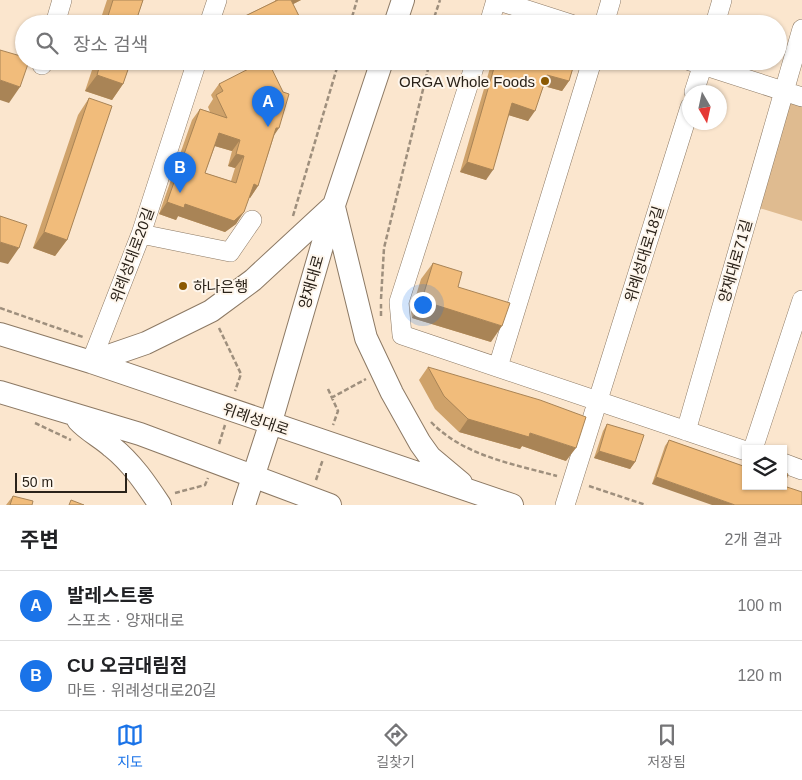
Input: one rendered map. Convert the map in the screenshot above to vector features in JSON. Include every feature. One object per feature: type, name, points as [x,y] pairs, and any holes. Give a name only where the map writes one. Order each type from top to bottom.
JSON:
[{"type":"main road","points":[[398,15],[403,0]]},
{"type":"main road","name":"양재대로","points":[[244,505],[270,424],[334,205],[379,70]]},
{"type":"main road","points":[[91,362],[146,344],[212,312],[253,280],[334,205],[366,338],[392,393],[430,457],[469,490]]},
{"type":"main road","name":"위례성대로","points":[[0,334],[91,362],[512,505]]},
{"type":"main road","points":[[0,392],[140,434],[330,505]]},
{"type":"main road","points":[[72,414],[86,429],[112,446],[132,466],[160,505]]},
{"type":"street","points":[[58,15],[62,0]]},
{"type":"street","points":[[212,15],[217,0]]},
{"type":"street","points":[[492,15],[496,0],[544,15]]},
{"type":"street","points":[[607,15],[611,0]]},
{"type":"street","points":[[718,15],[722,0]]},
{"type":"street","name":"양재대로71길","points":[[686,431],[802,29]]},
{"type":"street","name":"위례성대로20길","points":[[91,362],[141,234],[194,70]]},
{"type":"street","points":[[473,70],[399,302],[402,335],[742,450]]},
{"type":"street","points":[[498,367],[589,70]]},
{"type":"street","points":[[695,85],[698,70]]},
{"type":"street","points":[[720,70],[802,97]]},
{"type":"street","name":"위례성대로18길","points":[[565,505],[683,130]]},
{"type":"street","points":[[141,234],[230,252],[252,220]]},
{"type":"street","points":[[754,445],[802,300]]},
{"type":"street","points":[[787,464],[802,470]]},
{"type":"path","points":[[353,15],[357,0]]},
{"type":"path","points":[[435,15],[440,0]]},
{"type":"path","points":[[291,222],[336,70]]},
{"type":"path","points":[[380,320],[384,248],[428,70]]},
{"type":"path","points":[[205,485],[241,374],[212,312]]},
{"type":"path","points":[[331,398],[371,377]]},
{"type":"path","points":[[328,389],[338,411]]},
{"type":"path","points":[[427,418],[439,430],[481,456],[573,480],[646,505]]},
{"type":"path","points":[[28,421],[78,443]]},
{"type":"shaded area","points":[[791,95],[802,98],[802,221],[756,207]]},
{"type":"building","points":[[113,0],[143,0],[138,15],[108,15]]},
{"type":"building","points":[[278,0],[291,0],[298,15],[247,15]]},
{"type":"building","points":[[0,50],[15,54],[15,70],[26,70],[20,87],[0,80]]},
{"type":"building","points":[[98,70],[128,70],[123,84],[97,75]]},
{"type":"building","points":[[246,70],[272,70],[283,92],[289,94],[258,186],[254,184],[244,212],[234,221],[185,204],[184,208],[167,202],[200,109],[227,118],[216,95],[223,91],[219,84]],"holes":[[[219,133],[240,140],[236,154],[244,156],[236,183],[205,173]]]},
{"type":"building","points":[[493,70],[572,70],[569,81],[547,75],[535,111],[512,103],[493,170],[467,162]]},
{"type":"building","points":[[89,98],[112,106],[67,240],[44,232]]},
{"type":"building","points":[[0,216],[27,225],[19,248],[0,242]]},
{"type":"building","points":[[433,263],[462,272],[458,287],[510,303],[502,326],[423,301]]},
{"type":"building","points":[[428,367],[540,400],[586,417],[576,448],[530,433],[529,437],[468,419],[444,396]]},
{"type":"building","points":[[607,424],[644,435],[635,462],[599,451]]},
{"type":"building","points":[[669,440],[742,466],[742,490],[787,490],[787,487],[802,492],[802,505],[735,505],[656,477]]},
{"type":"building","points":[[13,496],[33,501],[32,505],[10,505]]},
{"type":"building","points":[[71,500],[84,505],[69,505]]},
{"type":"place","name":"ORGA Whole Foods","points":[[545,81]]},
{"type":"place","name":"발레스트롱","points":[[268,127]]},
{"type":"place","name":"CU 오금대림점","points":[[180,193]]},
{"type":"place","name":"하나은행","points":[[183,286]]}]
